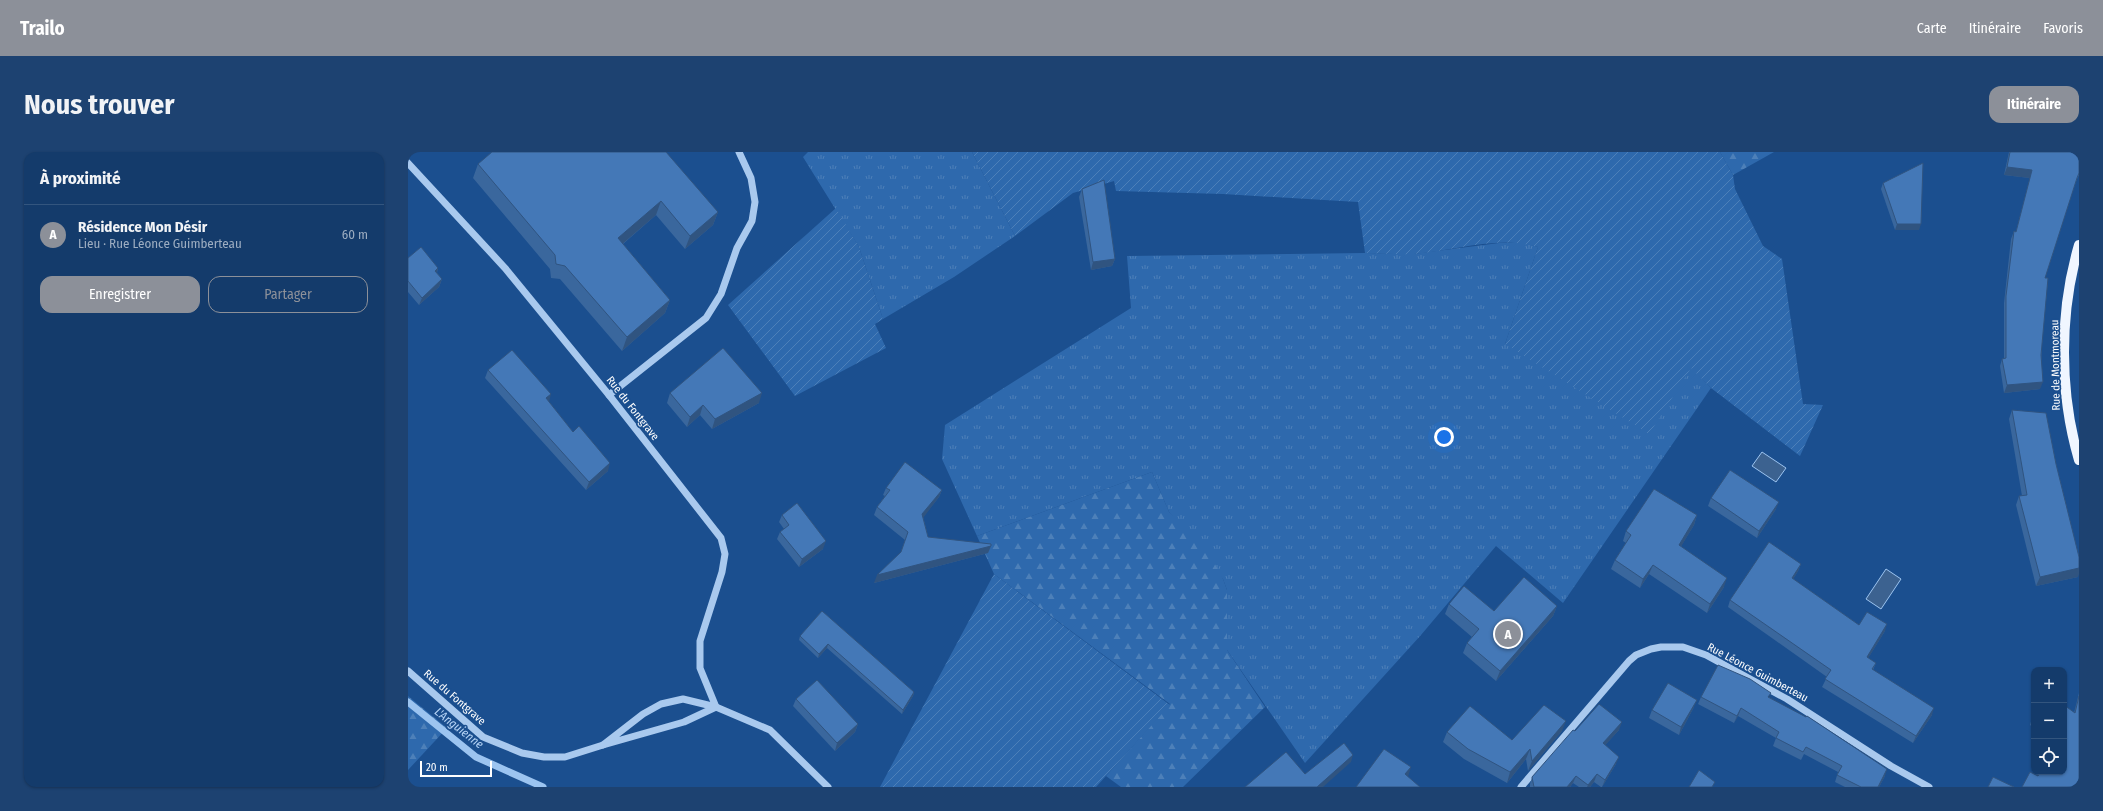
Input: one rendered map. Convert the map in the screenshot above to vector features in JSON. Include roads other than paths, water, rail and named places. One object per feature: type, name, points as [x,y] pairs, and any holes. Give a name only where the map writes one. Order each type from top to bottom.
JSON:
[{"type":"main road","name":"Rue de Montmoreau","points":[[2079,245],[2072,271],[2065,321],[2068,414],[2079,460]]},
{"type":"street","points":[[609,395],[706,318],[721,294],[737,248],[752,221],[755,202],[751,178],[739,152]]},
{"type":"street","name":"Rue du Fontgrave","points":[[408,163],[505,268],[609,395],[721,538],[725,554],[722,572],[700,641],[700,668],[716,707]]},
{"type":"street","name":"Rue Léonce Guimberteau","points":[[1521,787],[1632,658],[1651,649],[1683,647],[1706,655],[1787,699],[1891,766],[1929,787]]},
{"type":"street","name":"Rue du Fontgrave","points":[[408,671],[483,737],[522,753],[544,756],[565,757],[684,722],[716,707]]},
{"type":"street","name":"Rue du Fontgrave","points":[[603,745],[643,714],[668,702],[683,699],[716,707],[770,730],[828,787]]},
{"type":"waterway","name":"L'Anguienne","points":[[408,702],[476,757],[543,787]]},
{"type":"place","name":"Résidence Mon Désir","points":[[1508,634]]}]
